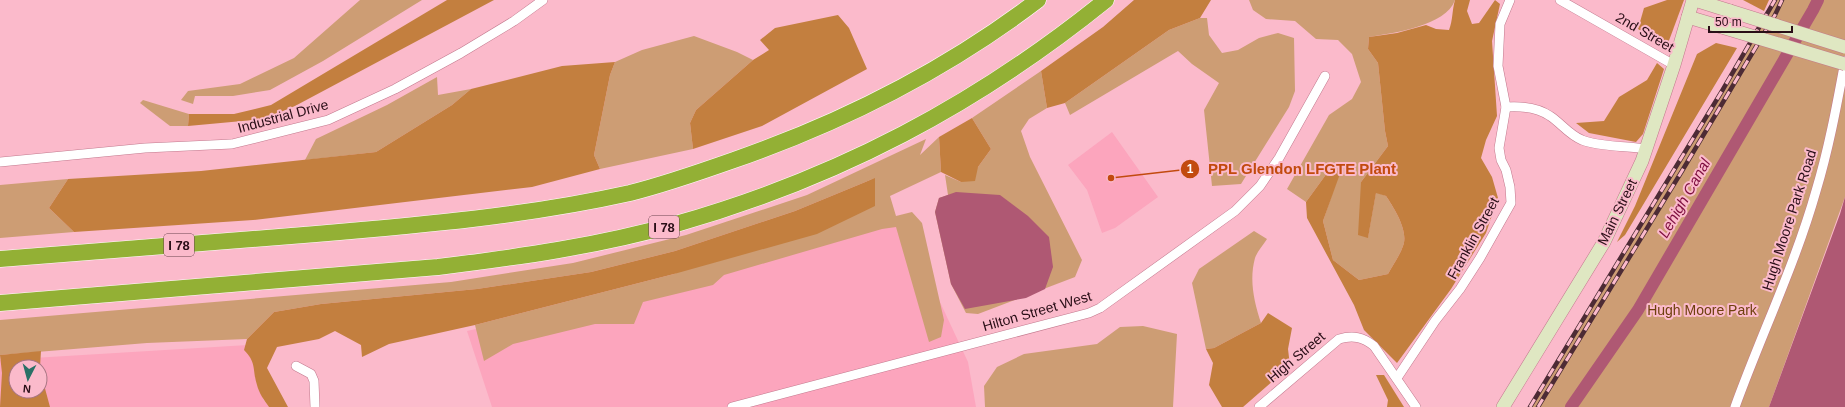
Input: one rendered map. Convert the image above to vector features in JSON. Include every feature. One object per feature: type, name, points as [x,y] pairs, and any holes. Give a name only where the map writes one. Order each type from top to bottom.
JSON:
[{"type":"highway","name":"I 78","points":[[0,260],[439,223],[556,208],[632,192],[670,182],[746,156],[851,113],[888,95],[957,55],[1038,0]]},
{"type":"highway","name":"I 78","points":[[0,303],[475,262],[559,250],[675,224],[756,199],[828,171],[901,136],[939,116],[1005,74],[1106,0]]},
{"type":"street","name":"Industrial Drive","points":[[0,162],[145,148],[232,144],[328,120],[395,89],[461,53],[514,21],[543,0]]},
{"type":"street","name":"Franklin Street","points":[[1397,378],[1435,321],[1464,283],[1511,203],[1510,187],[1506,170],[1501,160],[1499,148],[1506,107],[1498,66],[1500,24],[1510,0]]},
{"type":"street","name":"2nd Street","points":[[1560,0],[1674,65]]},
{"type":"street","points":[[1694,0],[1845,47]]},
{"type":"street","name":"Main Street","points":[[1503,407],[1604,242],[1642,161],[1694,0]]},
{"type":"street","points":[[1688,17],[1845,64]]},
{"type":"street","name":"Hugh Moore Park Road","points":[[1736,407],[1785,282],[1816,192],[1833,127],[1845,61]]},
{"type":"street","name":"Hilton Street West","points":[[732,407],[1089,313],[1100,308],[1235,211],[1260,186],[1279,158],[1325,76]]},
{"type":"street","points":[[1506,107],[1525,107],[1538,110],[1550,116],[1570,133],[1582,140],[1646,149]]},
{"type":"street","name":"High Street","points":[[1259,407],[1339,339],[1348,337],[1367,340],[1374,346],[1416,407]]},
{"type":"street","points":[[296,366],[311,374],[314,381],[315,407]]},
{"type":"shaded area","points":[[447,0],[494,0],[295,106],[264,119],[188,126],[189,114],[234,114],[271,105]]},
{"type":"shaded area","points":[[1134,0],[1211,0],[1200,18],[1169,30],[1065,103],[1047,108],[1041,71],[1103,27]]},
{"type":"shaded area","points":[[1455,0],[1470,0],[1467,11],[1472,24],[1479,23],[1495,0],[1500,4],[1492,41],[1497,116],[1486,140],[1481,158],[1492,177],[1498,198],[1486,233],[1451,289],[1397,363],[1364,330],[1354,305],[1307,218],[1306,202],[1330,169],[1341,171],[1323,221],[1333,260],[1359,280],[1388,274],[1403,246],[1404,234],[1400,220],[1386,196],[1376,193],[1368,238],[1358,235],[1361,182],[1388,146],[1378,63],[1368,49],[1369,37],[1397,33],[1426,25],[1436,29],[1449,30]]},
{"type":"shaded area","points":[[1667,0],[1684,0],[1667,46],[1638,29],[1644,8]]},
{"type":"shaded area","points":[[1743,0],[1769,0],[1764,11]]},
{"type":"shaded area","points":[[838,15],[849,28],[867,69],[762,126],[693,149],[690,123],[696,110],[753,60],[769,50],[760,40],[775,28]]},
{"type":"shaded area","points":[[1716,43],[1737,48],[1625,235],[1617,242],[1635,206],[1697,54]]},
{"type":"shaded area","points":[[615,62],[610,75],[594,155],[600,169],[532,187],[253,220],[74,232],[49,208],[68,179],[201,171],[376,152],[452,105],[471,89],[562,66]]},
{"type":"shaded area","points":[[1657,63],[1664,69],[1643,134],[1636,142],[1589,133],[1576,123],[1604,121],[1619,97],[1647,80]]},
{"type":"shaded area","points":[[972,118],[991,149],[978,167],[975,181],[961,182],[941,172],[939,137]]},
{"type":"shaded area","points":[[1112,132],[1158,197],[1115,228],[1102,233],[1087,190],[1068,165]]},
{"type":"shaded area","points":[[875,178],[875,206],[817,234],[674,274],[475,325],[389,344],[362,357],[361,345],[335,331],[319,339],[277,347],[267,368],[288,407],[269,407],[258,388],[253,363],[244,350],[247,339],[274,312],[321,304],[477,289],[591,272],[675,251],[795,211]]},
{"type":"shaded area","points":[[956,192],[1000,195],[1028,216],[1049,237],[1053,267],[1045,289],[1026,298],[965,309],[951,284],[935,212],[939,198]]},
{"type":"shaded area","points":[[1845,197],[1845,407],[1769,407],[1840,214]]},
{"type":"shaded area","points":[[887,217],[905,227],[968,362],[976,407],[492,407],[467,331],[720,275]]},
{"type":"shaded area","points":[[1268,313],[1292,328],[1288,349],[1290,366],[1243,407],[1222,407],[1209,385],[1213,363],[1206,349],[1214,348],[1261,323]]},
{"type":"shaded area","points":[[264,344],[263,399],[269,407],[0,407],[0,360],[8,360],[8,399],[48,399],[48,359],[16,359]]},
{"type":"shaded area","points":[[41,351],[40,359],[8,359],[8,399],[48,399],[50,407],[0,407],[2,373],[0,355]]},
{"type":"shaded area","points":[[1376,375],[1384,375],[1404,407],[1387,407],[1388,400]]},
{"type":"green space","points":[[360,0],[422,0],[323,61],[270,90],[233,96],[195,96],[193,104],[181,100],[188,91],[240,84],[294,58]]},
{"type":"green space","points":[[1249,0],[1455,0],[1450,9],[1430,22],[1418,27],[1369,37],[1368,49],[1378,63],[1388,146],[1361,182],[1368,237],[1376,192],[1386,196],[1400,220],[1404,234],[1403,246],[1388,274],[1359,280],[1333,260],[1323,221],[1340,171],[1330,169],[1306,202],[1287,189],[1329,115],[1352,99],[1361,82],[1352,54],[1338,40],[1316,39],[1295,21],[1266,19],[1253,10]]},
{"type":"green space","name":"Hugh Moore Park","points":[[1775,0],[1845,0],[1845,197],[1769,407],[1530,407],[1722,91]]},
{"type":"green space","points":[[1200,18],[1207,18],[1209,35],[1222,53],[1238,50],[1259,38],[1278,33],[1294,38],[1295,91],[1289,107],[1241,184],[1212,186],[1204,110],[1219,83],[1192,64],[1178,51],[1070,115],[1065,103],[1169,30]]},
{"type":"green space","points":[[694,36],[737,52],[753,60],[696,110],[690,123],[693,149],[600,169],[594,155],[610,75],[615,62],[642,50]]},
{"type":"green space","points":[[1041,71],[1047,108],[1029,119],[1021,131],[1030,157],[1082,260],[1075,277],[978,314],[966,313],[951,284],[935,212],[939,198],[948,195],[945,175],[961,182],[978,167],[991,149],[972,118]]},
{"type":"green space","points":[[437,77],[438,95],[471,89],[452,105],[376,152],[305,160],[316,139],[387,105]]},
{"type":"green space","points":[[143,100],[189,114],[188,126],[170,126],[140,103]]},
{"type":"green space","points":[[939,137],[941,172],[890,196],[896,216],[912,212],[922,223],[944,320],[941,337],[929,342],[896,227],[882,229],[724,275],[713,285],[643,302],[634,324],[595,324],[513,344],[484,361],[475,325],[674,274],[875,178],[795,211],[675,251],[591,272],[477,289],[321,304],[274,312],[247,339],[147,343],[0,355],[0,320],[451,282],[573,263],[686,235],[807,195],[926,139],[920,155]]},
{"type":"green space","points":[[68,179],[49,208],[74,232],[0,238],[0,185]]},
{"type":"green space","points":[[1254,231],[1267,239],[1255,258],[1252,274],[1254,299],[1261,323],[1214,348],[1206,349],[1192,283],[1199,269]]},
{"type":"green space","points":[[1143,326],[1177,334],[1173,407],[985,407],[984,386],[997,367],[1024,354],[1097,344],[1120,327]]},
{"type":"waterway","name":"Lehigh Canal","points":[[1571,407],[1638,310],[1818,0]]},
{"type":"railway","points":[[1530,407],[1722,91],[1775,0]]},
{"type":"railway","points":[[1538,407],[1682,171],[1775,15],[1782,0]]},
{"type":"place","name":"PPL Glendon LFGTE Plant","points":[[1111,178]]}]
